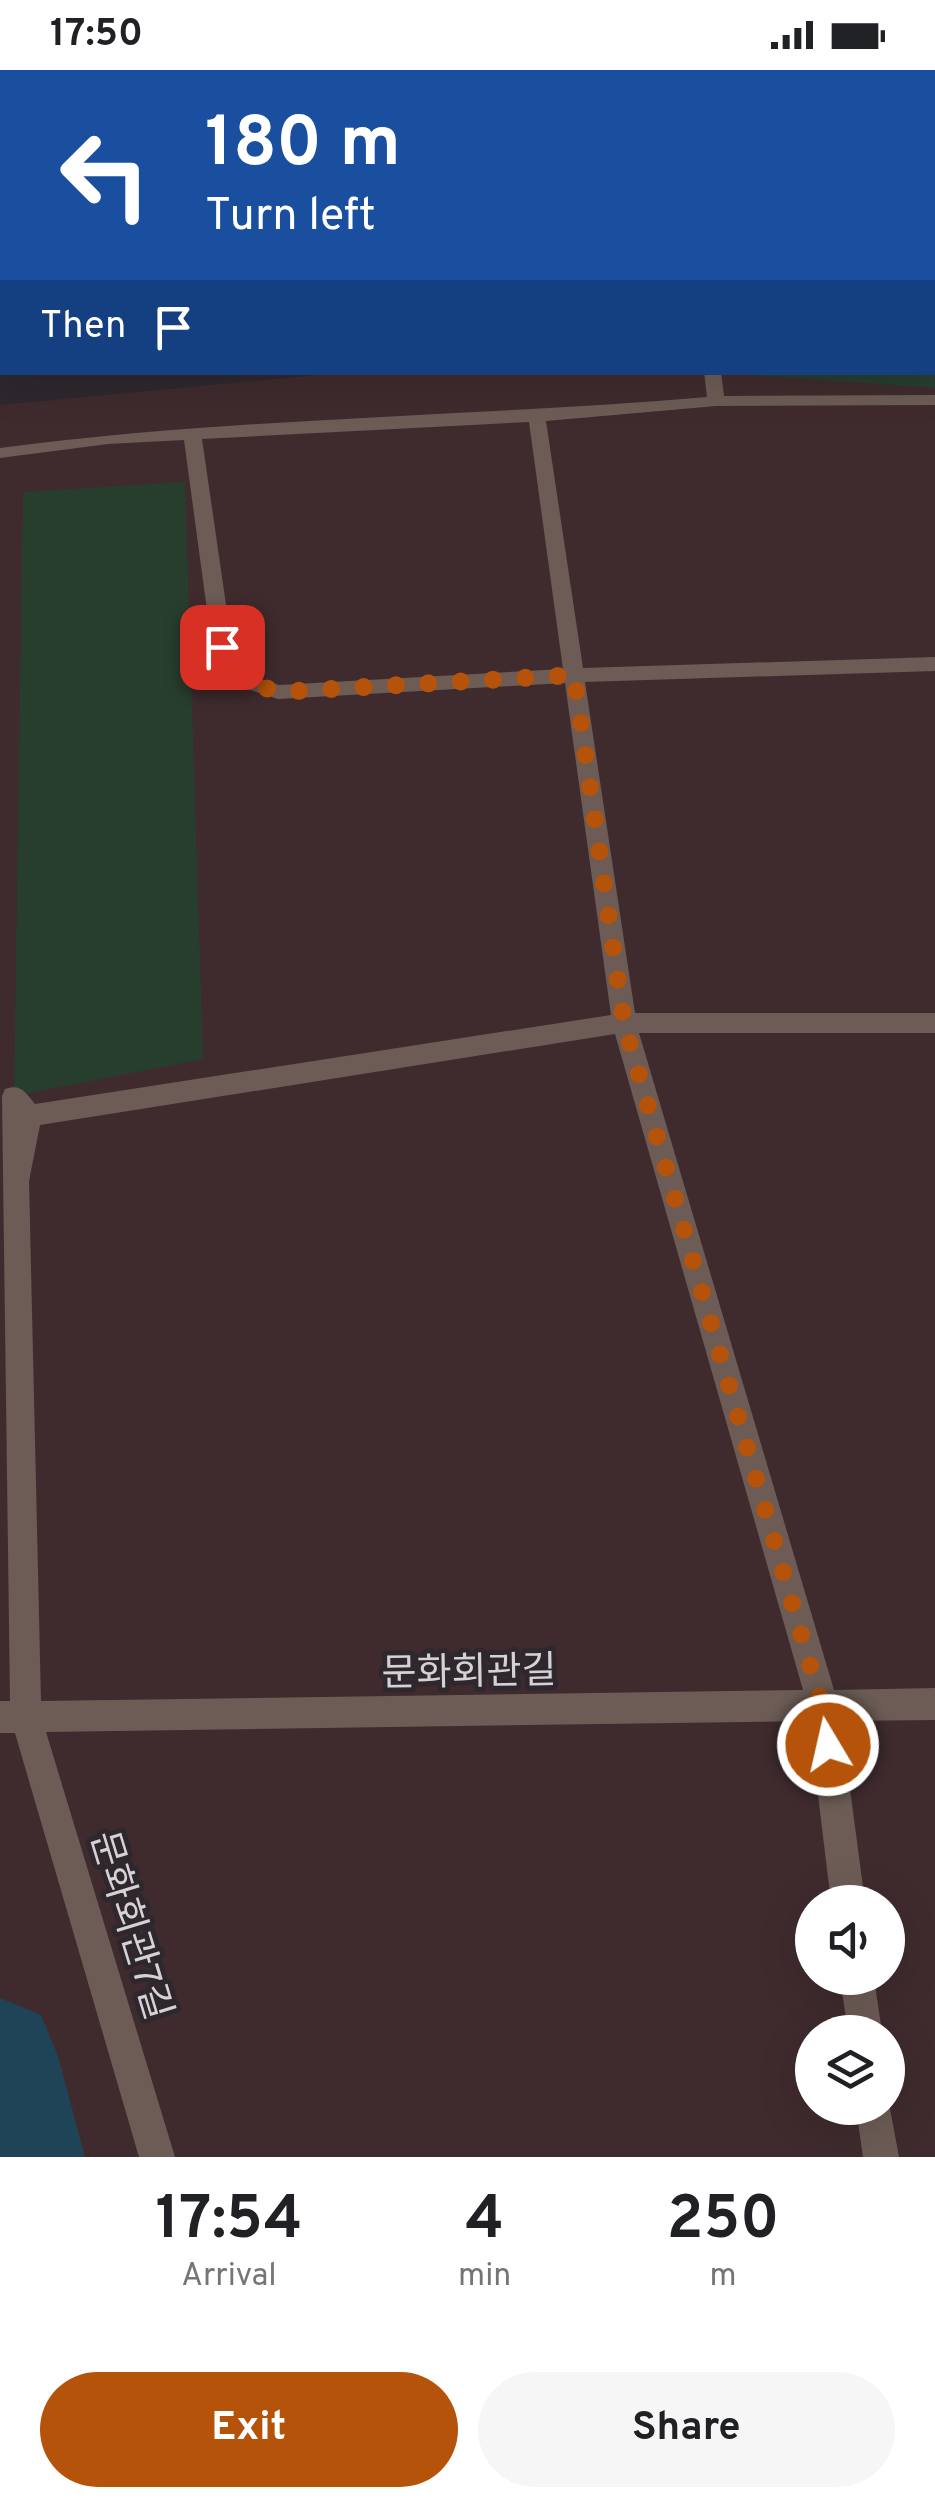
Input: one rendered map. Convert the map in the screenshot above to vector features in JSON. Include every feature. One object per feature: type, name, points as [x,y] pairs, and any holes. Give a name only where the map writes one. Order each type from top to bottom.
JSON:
[{"type":"street","points":[[712,375],[716,402]]},
{"type":"street","points":[[0,453],[108,439],[537,416],[716,402],[935,400]]},
{"type":"street","points":[[537,416],[624,1023],[822,1706],[846,1885]]},
{"type":"street","points":[[192,434],[222,647],[244,681],[278,692],[574,675],[935,664]]},
{"type":"street","points":[[624,1023],[935,1023]]},
{"type":"street","name":"문화회관7길","points":[[158,2157],[10,1717],[14,1096],[29,1116],[624,1023]]},
{"type":"street","name":"문화회관길","points":[[10,1717],[935,1704]]},
{"type":"street","points":[[876,2125],[880,2157]]},
{"type":"shaded area","points":[[317,375],[935,375],[935,2157],[0,2157],[0,405]]},
{"type":"green space","points":[[753,375],[935,375],[935,388]]},
{"type":"green space","points":[[185,482],[203,1059],[14,1096],[23,492]]},
{"type":"waterway","points":[[0,2056],[25,2157]]},
{"type":"route","points":[[222,647],[244,681],[278,692],[574,675],[624,1023],[822,1706],[828,1745]]}]
